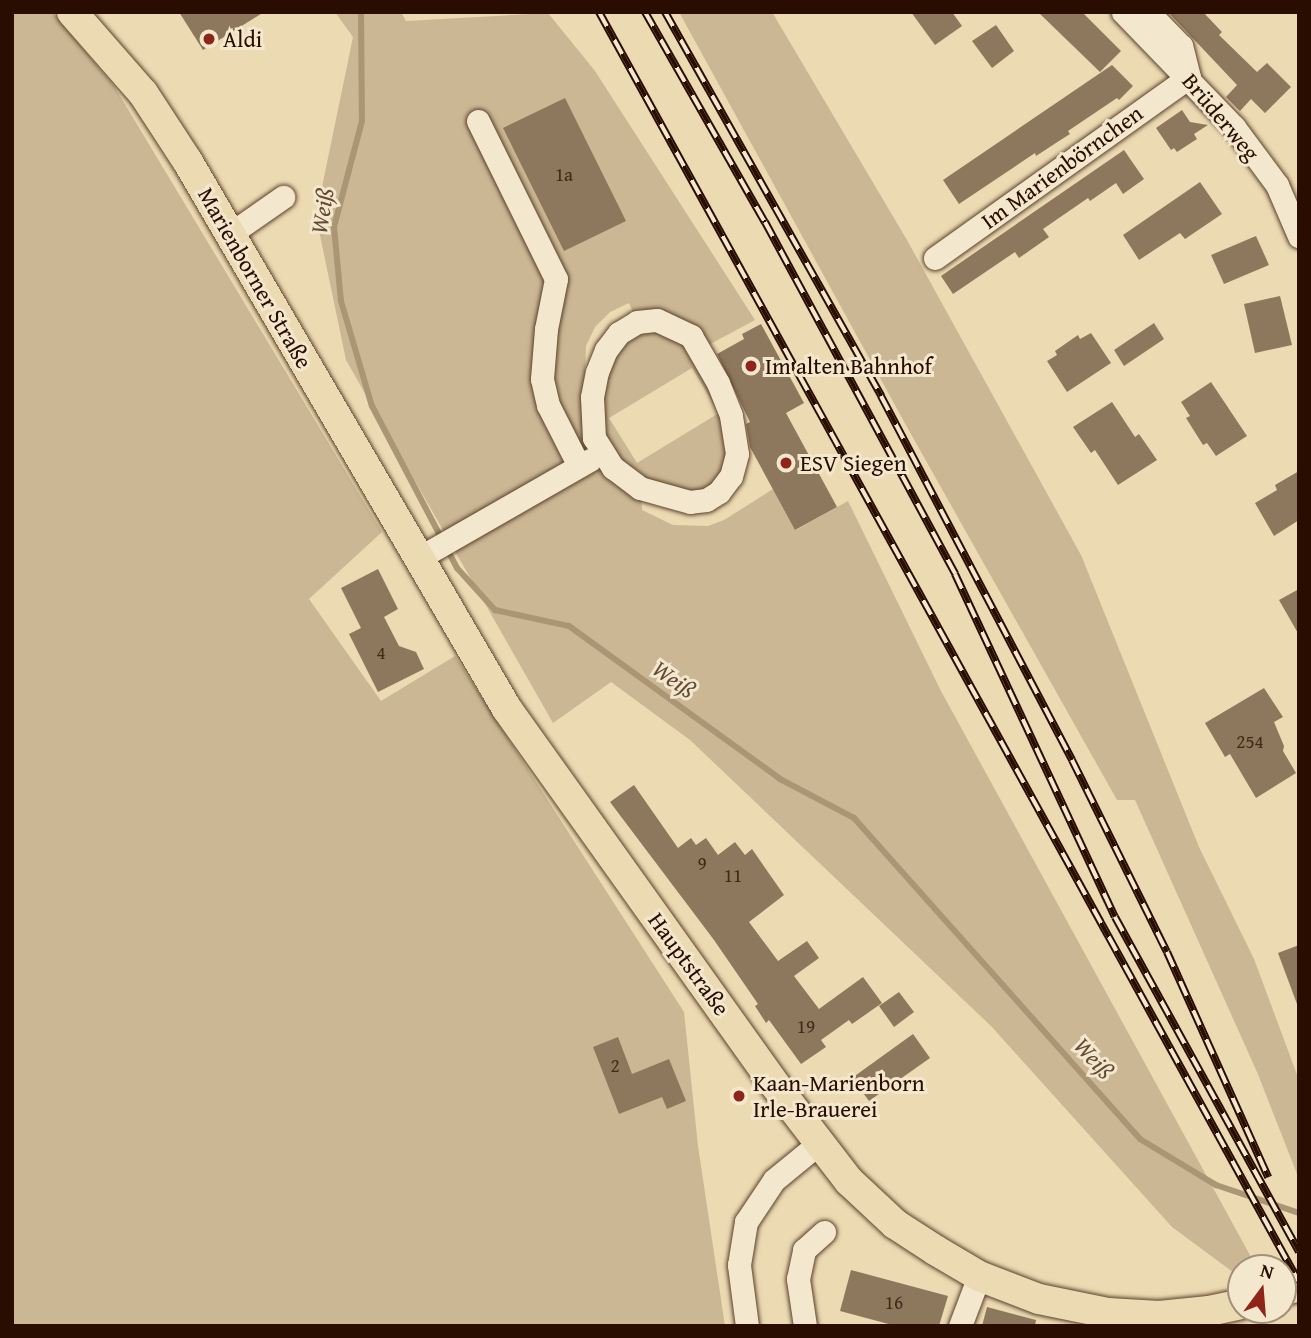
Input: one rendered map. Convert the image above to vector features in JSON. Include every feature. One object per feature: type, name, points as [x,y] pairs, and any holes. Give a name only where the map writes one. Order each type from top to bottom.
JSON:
[{"type":"main road","name":"Marienborner Straße","points":[[72,12],[143,93],[426,554]]},
{"type":"main road","name":"Hauptstraße","points":[[426,554],[469,649],[545,767],[818,1144],[849,1181],[895,1224],[979,1276],[1039,1299],[1108,1313],[1159,1316],[1227,1307]]},
{"type":"street","name":"Brüderweg","points":[[1123,12],[1189,77],[1234,127],[1277,185],[1299,236]]},
{"type":"street","points":[[1148,12],[1181,46],[1189,77]]},
{"type":"street","name":"Im Marienbörnchen","points":[[935,258],[1189,77]]},
{"type":"street","points":[[478,121],[556,279],[546,329],[542,379],[548,405],[579,466]]},
{"type":"street","points":[[230,234],[283,197]]},
{"type":"street","points":[[657,320],[691,336],[726,399],[735,437],[737,454],[731,476],[719,492],[706,500],[690,502],[662,496],[640,488],[613,468],[601,453],[592,427],[592,397],[597,372],[606,350],[619,333],[637,321],[657,320]]},
{"type":"street","points":[[426,554],[601,453]]},
{"type":"street","points":[[747,1326],[739,1265],[746,1222],[774,1180],[818,1144]]},
{"type":"street","points":[[804,1326],[798,1279],[804,1250],[824,1232]]},
{"type":"street","points":[[960,1326],[979,1276]]},
{"type":"shaded area","points":[[12,12],[53,13],[114,86],[382,532],[309,599],[381,701],[455,656],[684,1012],[698,1146],[725,1326],[12,1326]]},
{"type":"shaded area","points":[[335,12],[401,12],[406,21],[548,13],[595,71],[755,320],[701,349],[735,437],[719,492],[641,488],[642,510],[673,525],[708,526],[724,520],[773,489],[796,530],[848,501],[941,691],[1249,1254],[1227,1254],[1227,1268],[1172,1227],[991,1026],[690,740],[611,682],[553,723],[346,360],[316,216],[353,37]],"holes":[[[629,303],[637,321],[597,372],[584,396],[586,346],[595,327],[610,312]],[[692,368],[719,413],[637,463],[609,418]]]},
{"type":"shaded area","points":[[679,12],[772,12],[907,240],[1081,555],[1199,847],[1254,959],[1299,1080],[1299,1179],[1257,1072],[1135,800],[1117,800],[907,427]]},
{"type":"building","name":"Aldi","points":[[179,12],[264,12],[203,50]]},
{"type":"building","points":[[911,12],[952,12],[962,26],[935,45]]},
{"type":"building","points":[[1038,12],[1082,12],[1121,51],[1100,72]]},
{"type":"building","points":[[1168,12],[1203,12],[1222,32],[1219,35],[1257,72],[1267,63],[1291,87],[1265,113],[1251,99],[1240,111],[1226,97],[1237,85]]},
{"type":"building","points":[[996,25],[1014,51],[992,68],[972,41]]},
{"type":"building","points":[[1112,65],[1133,86],[1119,100],[1117,98],[1068,131],[1070,134],[1036,156],[1035,153],[959,204],[943,180]]},
{"type":"building","points":[[565,98],[626,221],[564,251],[503,128]]},
{"type":"building","points":[[1182,110],[1190,122],[1208,125],[1194,134],[1197,139],[1177,152],[1174,148],[1171,150],[1156,128]]},
{"type":"building","points":[[1124,150],[1144,179],[1123,194],[1116,183],[1090,201],[1088,198],[1043,229],[1049,237],[1019,258],[1015,252],[953,294],[941,276]]},
{"type":"building","points":[[1200,182],[1222,214],[1185,239],[1180,233],[1139,260],[1123,235]]},
{"type":"building","points":[[1256,236],[1269,265],[1224,284],[1211,255]]},
{"type":"building","points":[[1280,296],[1292,345],[1255,353],[1244,304]]},
{"type":"building","points":[[1154,323],[1164,339],[1124,366],[1114,350]]},
{"type":"building","points":[[761,324],[804,403],[786,413],[837,507],[795,530],[750,447],[746,424],[750,422],[717,354],[744,339],[742,334]]},
{"type":"building","points":[[1091,333],[1111,363],[1067,392],[1047,361],[1057,355],[1055,351],[1078,335],[1080,339]]},
{"type":"building","points":[[1211,382],[1247,436],[1216,456],[1207,443],[1203,445],[1186,418],[1190,416],[1181,402]]},
{"type":"building","points":[[1112,402],[1135,437],[1139,434],[1157,460],[1118,485],[1095,450],[1091,453],[1073,427]]},
{"type":"building","points":[[1299,471],[1299,520],[1274,536],[1255,503],[1277,490],[1275,485]]},
{"type":"building","points":[[378,569],[398,609],[384,617],[399,646],[416,652],[424,669],[378,692],[349,634],[361,628],[341,588]]},
{"type":"building","points":[[1299,589],[1299,635],[1279,600]]},
{"type":"building","points":[[1264,688],[1283,717],[1274,722],[1284,746],[1283,751],[1296,773],[1256,798],[1230,754],[1225,757],[1205,723]]},
{"type":"building","points":[[634,785],[678,848],[691,838],[696,845],[706,838],[718,855],[735,842],[745,855],[752,849],[784,895],[749,922],[778,961],[807,941],[819,958],[794,976],[819,1009],[863,977],[882,1003],[852,1024],[849,1020],[821,1040],[826,1047],[801,1064],[769,1020],[766,1023],[755,1006],[758,1004],[714,940],[610,802]]},
{"type":"building","points":[[1299,945],[1299,1004],[1297,1004],[1278,953]]},
{"type":"building","points":[[899,992],[914,1012],[894,1027],[879,1006]]},
{"type":"building","points":[[913,1034],[930,1058],[869,1101],[852,1078]]},
{"type":"building","points":[[618,1037],[632,1074],[669,1059],[686,1101],[667,1109],[662,1097],[619,1114],[593,1047]]},
{"type":"building","points":[[851,1270],[948,1296],[939,1326],[896,1326],[840,1311]]},
{"type":"building","points":[[987,1307],[1036,1320],[1035,1326],[982,1326]]},
{"type":"waterway","name":"Weiß","points":[[361,12],[362,121],[334,227],[341,301],[372,406],[457,568],[495,610],[569,626],[780,779],[854,818],[1140,1139],[1216,1185],[1299,1213]]},
{"type":"railway","points":[[599,12],[1299,1282]]},
{"type":"railway","points":[[645,12],[765,222],[955,574],[1115,917],[1299,1252]]},
{"type":"railway","points":[[665,12],[881,396],[1072,760],[1167,952],[1268,1177]]},
{"type":"place","name":"Aldi","points":[[209,39]]},
{"type":"place","name":"Im alten Bahnhof","points":[[751,366]]},
{"type":"place","name":"ESV Siegen","points":[[786,463]]},
{"type":"place","name":"Kaan-Marienborn Irle-Brauerei","points":[[739,1096]]}]
